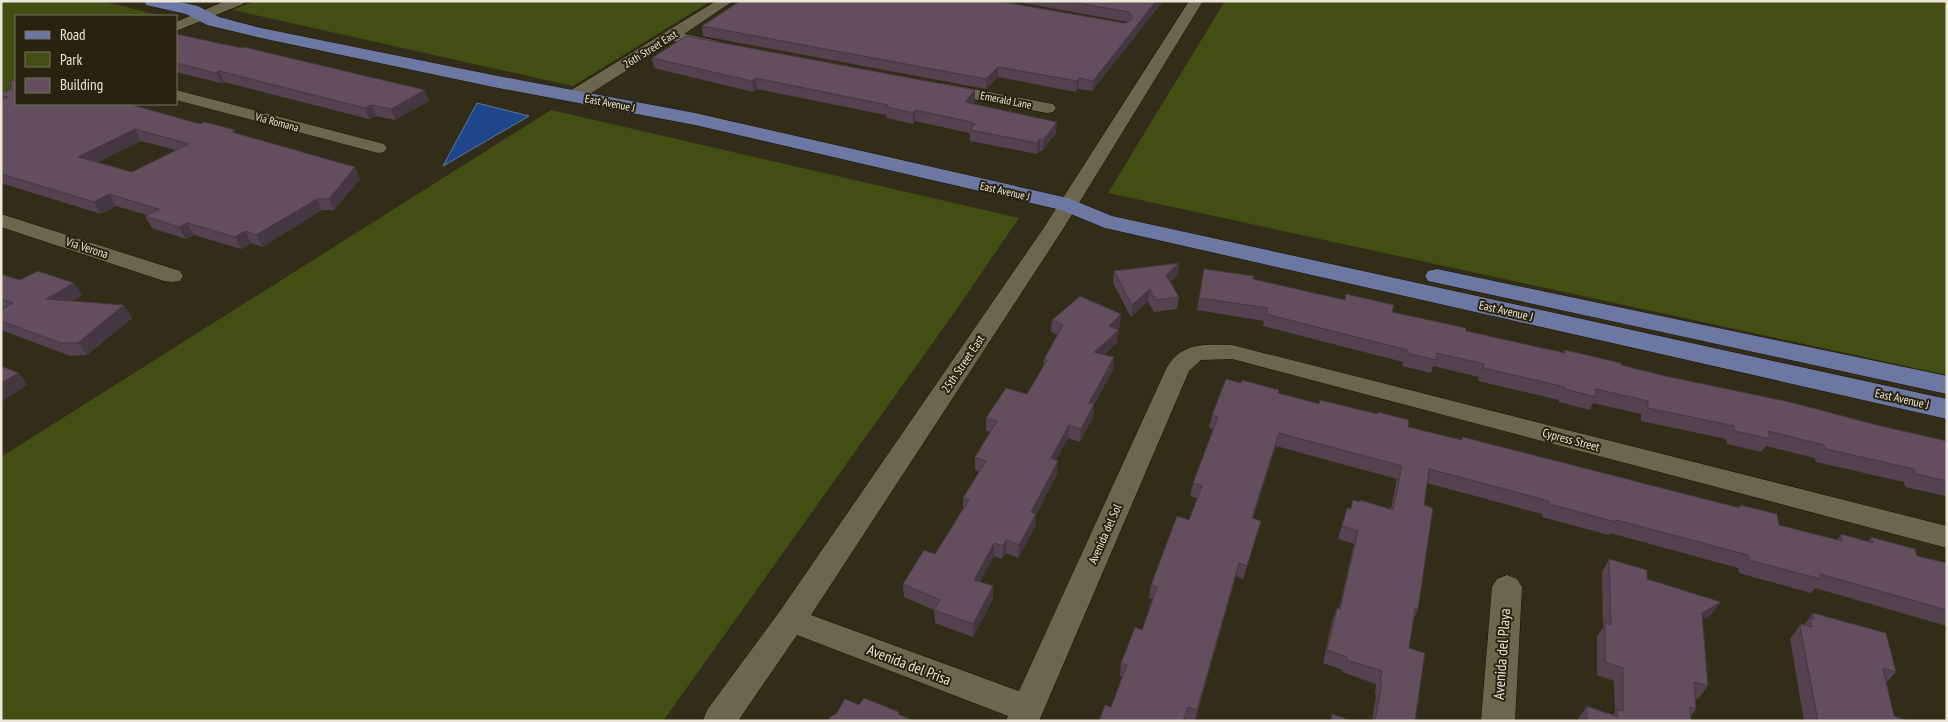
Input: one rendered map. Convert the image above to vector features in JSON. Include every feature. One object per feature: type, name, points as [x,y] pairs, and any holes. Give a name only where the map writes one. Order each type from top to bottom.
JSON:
[{"type":"main road","name":"East Avenue J","points":[[152,1],[192,10],[213,22],[261,33],[695,119],[1068,205],[1105,221],[1947,409]]},
{"type":"main road","name":"East Avenue J","points":[[1068,205],[1110,205],[1947,385]]},
{"type":"street","points":[[178,26],[238,1]]},
{"type":"street","name":"26th Street East","points":[[574,96],[726,1]]},
{"type":"street","name":"25th Street East","points":[[719,721],[791,620],[1068,205],[1196,1]]},
{"type":"street","points":[[671,36],[728,47]]},
{"type":"street","name":"Emerald Lane","points":[[931,86],[1047,108]]},
{"type":"street","name":"Via Romana","points":[[178,97],[378,148]]},
{"type":"street","name":"Via Verona","points":[[1,220],[172,276]]},
{"type":"street","name":"Cypress Street","points":[[1195,353],[1232,352],[1947,537]]},
{"type":"street","name":"Avenida del Sol","points":[[1025,715],[1179,367],[1195,353]]},
{"type":"street","name":"Avenida del Playa","points":[[1498,721],[1507,587]]},
{"type":"street","name":"Avenida del Prisa","points":[[791,620],[1025,715]]},
{"type":"green space","points":[[1,1],[102,1],[158,15],[15,15],[15,88],[1,94]]},
{"type":"green space","points":[[255,1],[711,1],[573,86],[233,10]]},
{"type":"green space","points":[[1225,1],[1947,1],[1947,375],[1108,193]]},
{"type":"green space","points":[[551,110],[1019,218],[954,313],[663,721],[1,721],[1,457]]},
{"type":"water","points":[[477,103],[529,116],[443,166]]},
{"type":"building","points":[[740,1],[998,1],[1124,23],[1129,22],[1133,18],[1129,12],[1067,1],[1156,1],[1093,81],[1079,78],[1077,81],[998,67],[986,79],[702,26]]},
{"type":"building","points":[[178,34],[241,48],[244,47],[425,90],[391,109],[371,105],[365,108],[219,71],[216,73],[178,64]]},
{"type":"building","points":[[686,36],[975,90],[965,102],[1057,122],[1043,140],[1040,139],[1037,143],[970,130],[975,124],[971,124],[972,122],[915,110],[913,113],[886,107],[888,105],[755,78],[752,81],[652,58]]},
{"type":"building","points":[[11,80],[15,81],[15,105],[133,105],[200,124],[204,122],[236,130],[232,132],[355,167],[329,199],[317,199],[256,235],[245,231],[235,237],[187,223],[179,227],[145,216],[159,209],[109,194],[94,202],[1,174],[1,100],[8,97],[1,95],[1,93],[11,89]],"holes":[[[135,129],[189,144],[132,172],[78,157]]]},
{"type":"building","points":[[1179,263],[1166,275],[1179,297],[1156,300],[1150,289],[1132,305],[1114,271]]},
{"type":"building","points":[[1204,269],[1254,276],[1253,279],[1345,300],[1346,294],[1394,305],[1392,312],[1466,328],[1466,331],[1565,353],[1565,350],[1621,363],[1621,365],[1665,376],[1790,402],[1947,441],[1947,481],[1916,474],[1914,469],[1826,449],[1824,445],[1768,431],[1770,439],[1735,431],[1734,426],[1648,408],[1648,401],[1596,389],[1596,397],[1565,389],[1565,387],[1483,368],[1484,364],[1437,353],[1436,360],[1406,353],[1407,350],[1266,314],[1268,308],[1199,298]]},
{"type":"building","points":[[38,271],[74,283],[46,299],[124,305],[78,343],[61,343],[1,321],[1,310],[13,303],[1,299],[1,274],[20,280]]},
{"type":"building","points":[[1080,296],[1121,314],[1109,326],[1119,330],[1094,352],[1114,357],[1089,403],[1094,404],[1081,429],[1069,425],[1051,458],[1058,461],[1031,512],[1036,514],[1019,545],[1006,540],[1003,546],[994,543],[974,580],[993,586],[973,624],[934,610],[940,600],[903,584],[924,550],[935,554],[969,500],[963,498],[986,461],[975,457],[997,421],[986,418],[1006,388],[1027,394],[1047,360],[1044,359],[1063,325],[1052,320]]},
{"type":"building","points":[[1,366],[19,373],[1,383]]},
{"type":"building","points":[[1226,379],[1241,383],[1242,380],[1279,390],[1278,393],[1319,404],[1320,400],[1378,414],[1378,412],[1409,420],[1408,427],[1462,440],[1463,437],[1740,508],[1740,505],[1777,514],[1779,525],[1842,541],[1841,534],[1873,543],[1871,537],[1915,549],[1917,556],[1947,563],[1947,610],[1820,574],[1821,579],[1748,560],[1748,555],[1549,504],[1549,501],[1429,469],[1424,505],[1433,508],[1418,609],[1415,608],[1409,648],[1425,653],[1415,721],[1375,721],[1382,682],[1380,681],[1382,671],[1347,660],[1347,657],[1327,650],[1337,608],[1340,609],[1358,531],[1342,526],[1347,508],[1351,509],[1353,500],[1360,502],[1360,500],[1393,510],[1402,466],[1279,433],[1252,518],[1261,521],[1247,566],[1239,563],[1197,710],[1188,707],[1183,721],[1099,721],[1105,705],[1111,707],[1127,665],[1121,663],[1135,627],[1142,630],[1157,587],[1151,585],[1177,516],[1189,520],[1202,486],[1193,483],[1218,417],[1212,415]]},
{"type":"building","points":[[1609,559],[1647,570],[1647,579],[1721,602],[1702,613],[1708,686],[1694,682],[1696,709],[1690,707],[1691,721],[1587,721],[1587,706],[1618,717],[1617,709],[1623,711],[1623,668],[1605,662],[1605,623],[1611,625]]},
{"type":"building","points":[[1813,613],[1886,633],[1896,672],[1883,668],[1894,716],[1905,721],[1818,721],[1800,626],[1801,624],[1812,627],[1810,618],[1814,619]]},
{"type":"building","points":[[864,698],[899,712],[898,714],[912,720],[828,721],[830,717],[836,714],[845,699],[859,705]]},
{"type":"building","points":[[1332,714],[1353,721],[1331,721]]}]
